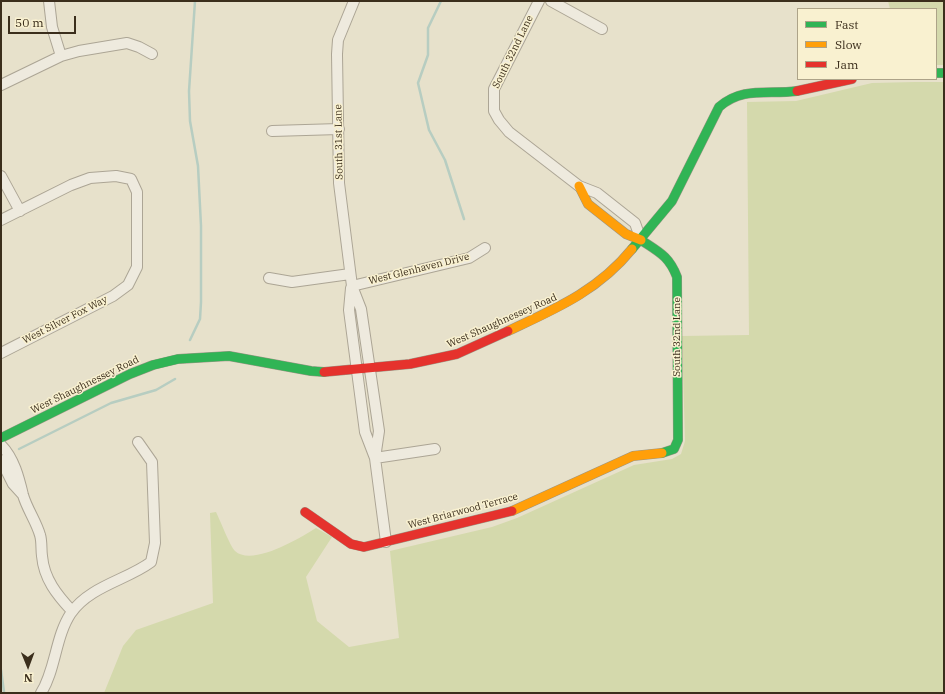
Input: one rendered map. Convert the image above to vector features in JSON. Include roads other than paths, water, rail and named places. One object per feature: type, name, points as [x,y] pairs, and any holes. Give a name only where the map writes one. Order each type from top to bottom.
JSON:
[{"type":"street","points":[[49,1],[52,27],[61,56]]},
{"type":"street","name":"South 31st Lane","points":[[353,1],[338,40],[339,183],[350,274],[352,286],[361,309],[379,431],[375,458]]},
{"type":"street","name":"South 32nd Lane","points":[[539,1],[496,84],[494,111],[500,122],[509,132],[579,186],[597,193],[635,223],[641,240]]},
{"type":"street","points":[[551,1],[602,29]]},
{"type":"street","points":[[1,85],[61,56],[113,44],[128,43],[152,54]]},
{"type":"street","name":"West Shaughnessey Road","points":[[1,438],[130,374],[153,365],[178,359],[229,356],[311,371],[370,369],[422,362],[457,354],[567,304],[599,283],[641,240],[672,201],[692,164],[713,116],[719,107],[729,98],[747,92],[793,92],[809,90],[848,80]]},
{"type":"street","points":[[272,130],[339,129]]},
{"type":"street","points":[[1,176],[20,211],[1,220]]},
{"type":"street","name":"West Silver Fox Way","points":[[1,353],[113,296],[128,285],[137,266],[137,192],[132,178],[116,176],[90,178],[71,185],[20,211]]},
{"type":"street","name":"South 32nd Lane","points":[[579,186],[588,204],[626,234],[641,240],[664,255],[672,264],[677,277],[678,440],[674,449]]},
{"type":"street","name":"West Glenhaven Drive","points":[[352,286],[469,258],[485,248]]},
{"type":"street","points":[[269,278],[292,282],[350,274]]},
{"type":"street","name":"South 31st Lane","points":[[352,286],[348,310],[364,432],[375,458],[386,542]]},
{"type":"street","points":[[351,332],[364,330]]},
{"type":"street","points":[[362,414],[376,412]]},
{"type":"street","points":[[41,693],[61,634],[72,612],[105,586],[141,570],[151,562],[155,543],[152,462],[138,442]]},
{"type":"street","points":[[1,445],[7,451],[17,472],[24,497],[41,537],[42,557],[49,583],[72,612]]},
{"type":"street","points":[[375,458],[434,449]]},
{"type":"street","name":"West Briarwood Terrace","points":[[305,512],[358,547],[386,542],[522,508],[633,456],[665,453],[674,449]]},
{"type":"street","points":[[1,460],[13,484],[24,497]]},
{"type":"waterway","points":[[190,340],[200,319],[201,302],[201,226],[198,166],[190,121],[189,91],[195,1]]},
{"type":"waterway","points":[[441,1],[428,28],[428,55],[418,83],[429,130],[445,160],[464,219]]},
{"type":"waterway","points":[[19,449],[111,403],[156,390],[175,379]]},
{"type":"waterway","points":[[1,670],[4,692]]}]
